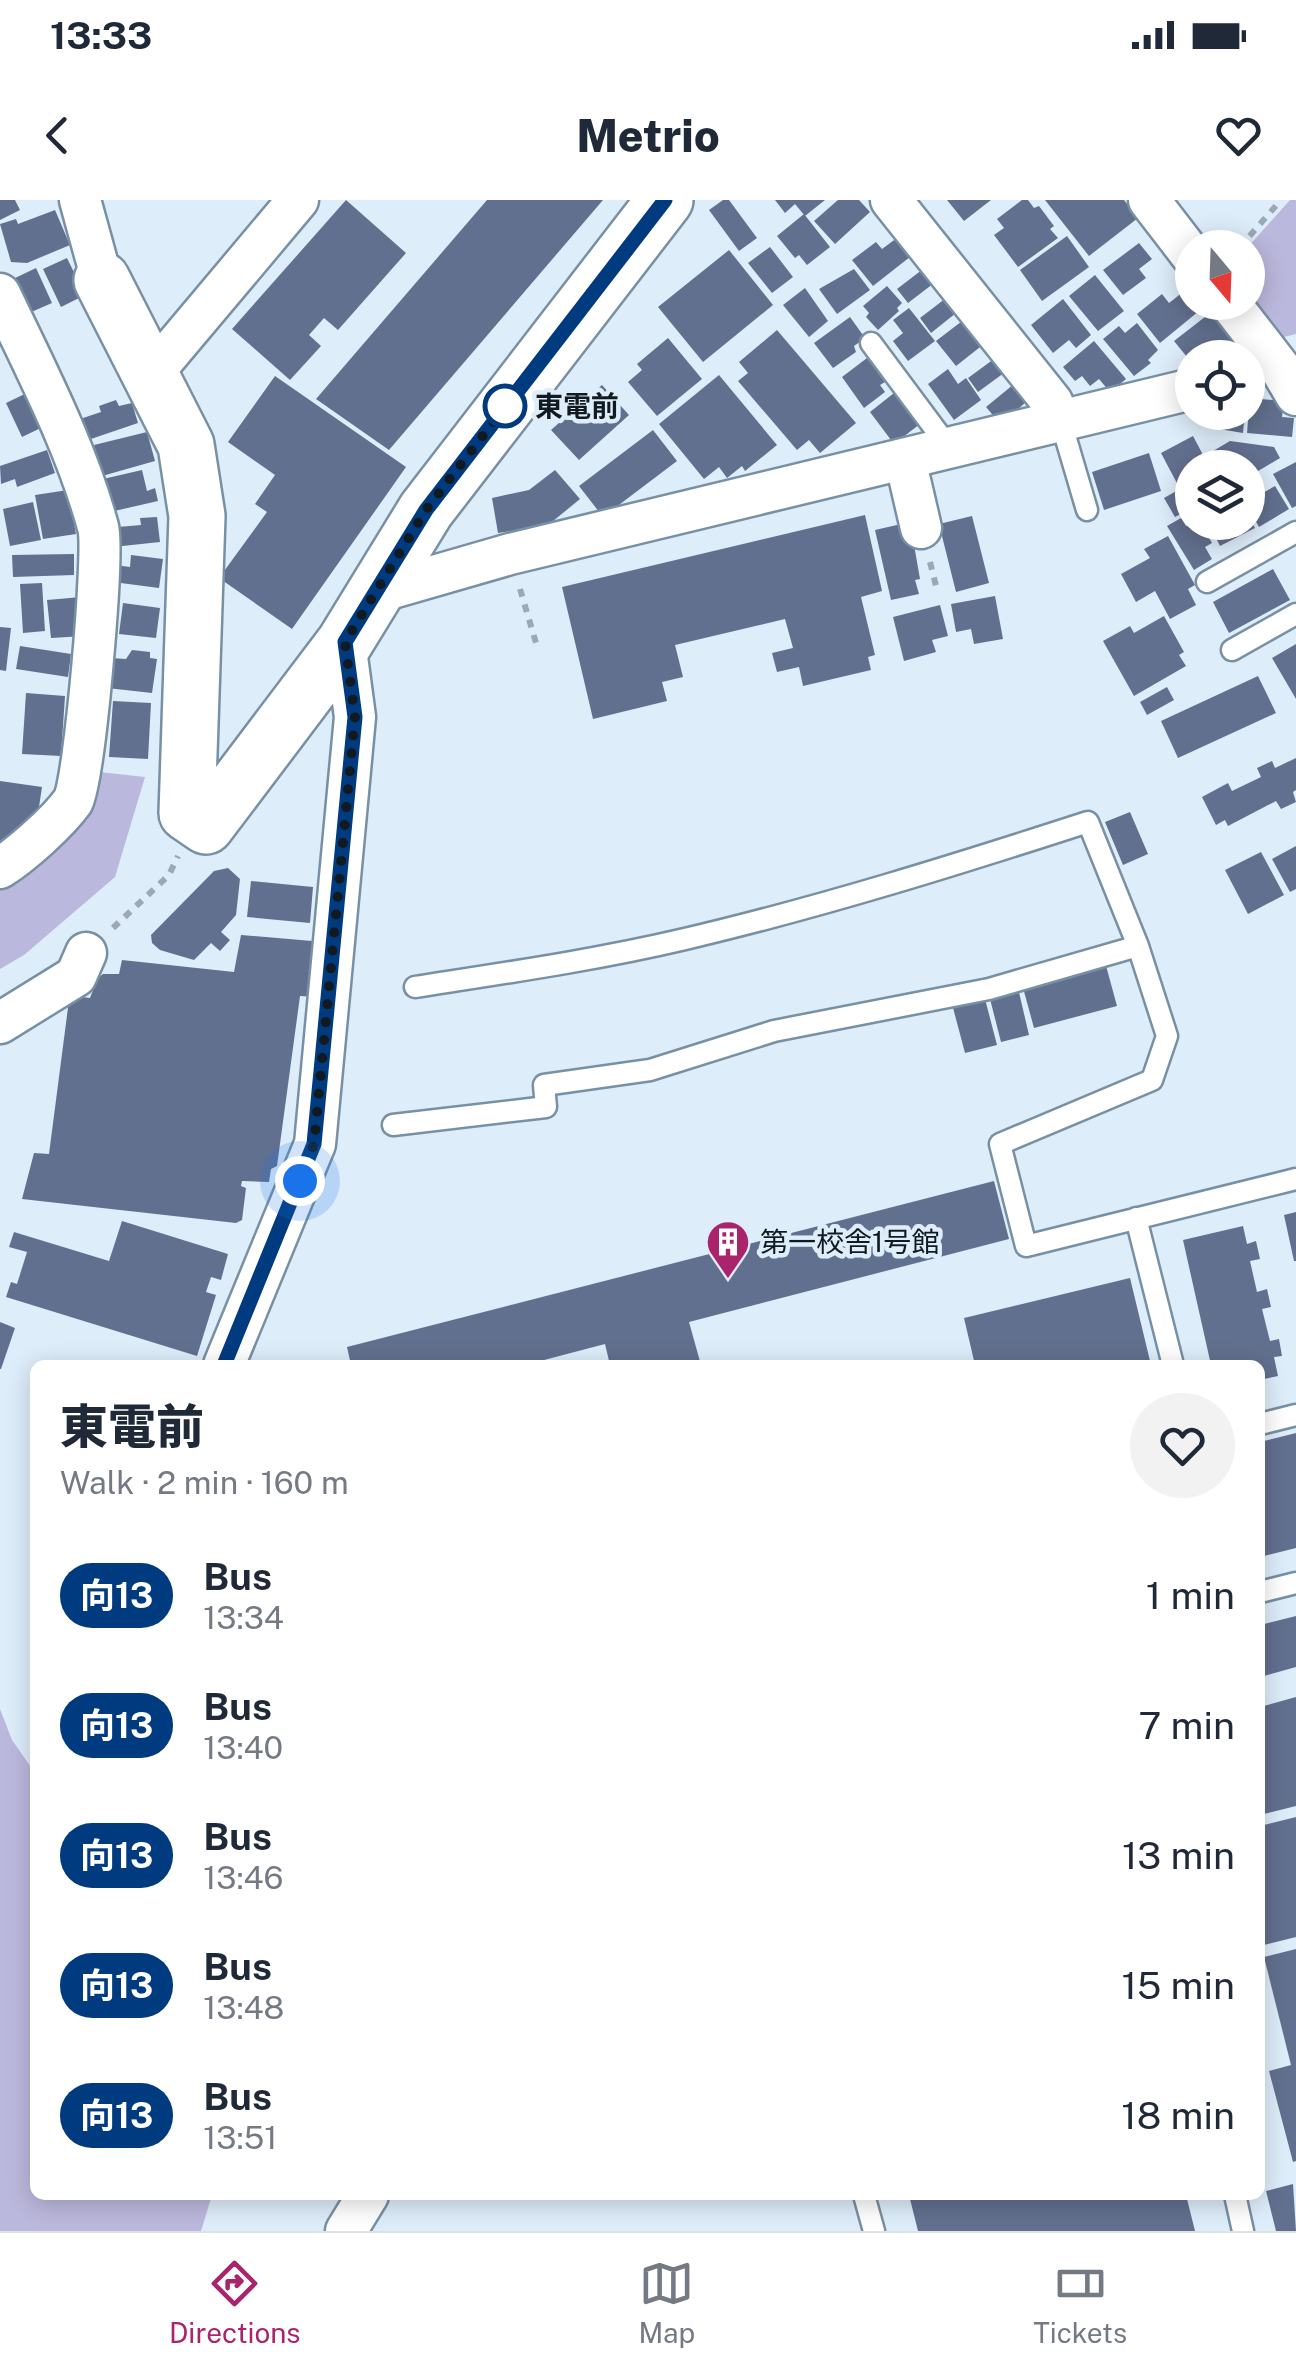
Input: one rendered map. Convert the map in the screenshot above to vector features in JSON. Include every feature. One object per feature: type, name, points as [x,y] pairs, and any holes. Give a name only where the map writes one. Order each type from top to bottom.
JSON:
[{"type":"street","points":[[80,200],[102,280],[186,446],[197,516],[187,813],[206,826],[345,642],[426,510],[665,200]]},
{"type":"street","points":[[150,376],[298,200]]},
{"type":"street","points":[[891,200],[1052,402],[1061,422]]},
{"type":"street","points":[[1149,200],[1175,234]]},
{"type":"street","points":[[0,294],[70,442],[100,532],[100,592],[76,798],[0,868]]},
{"type":"street","points":[[1242,320],[1280,374]]},
{"type":"street","points":[[375,593],[510,554],[1175,393]]},
{"type":"street","points":[[906,460],[921,528]]},
{"type":"street","points":[[226,1360],[314,1144],[355,717],[345,642]]},
{"type":"street","points":[[0,1022],[76,976],[86,952]]},
{"type":"street","points":[[346,2231],[365,2200]]},
{"type":"lane","points":[[871,342],[950,448]]},
{"type":"lane","points":[[1061,422],[1087,510]]},
{"type":"lane","points":[[1208,582],[1296,532]]},
{"type":"lane","points":[[1232,650],[1296,614]]},
{"type":"lane","points":[[415,986],[683,940],[875,890],[1088,822],[1138,946],[1167,1036],[1152,1080],[1000,1144],[1026,1246],[1296,1179]]},
{"type":"lane","points":[[393,1125],[546,1108],[544,1085],[650,1070],[774,1031],[990,989],[1138,946]]},
{"type":"lane","points":[[1136,1218],[1172,1360]]},
{"type":"lane","points":[[1265,1423],[1296,1415]]},
{"type":"lane","points":[[1265,1591],[1296,1583]]},
{"type":"lane","points":[[865,2200],[874,2231]]},
{"type":"lane","points":[[1236,2200],[1243,2231]]},
{"type":"path","points":[[1255,230],[1281,200]]},
{"type":"path","points":[[510,554],[536,643]]},
{"type":"path","points":[[86,952],[169,875],[195,819]]},
{"type":"shaded area","points":[[1290,200],[1296,200],[1296,334],[1276,339],[1262,320],[1263,230]]},
{"type":"shaded area","points":[[99,772],[145,777],[115,877],[24,955],[0,969],[0,884]]},
{"type":"shaded area","points":[[0,1709],[12,1740],[30,1766],[30,2200],[210,2200],[201,2231],[0,2231]]},
{"type":"building","points":[[0,200],[15,200],[20,210],[0,220]]},
{"type":"building","points":[[346,200],[406,253],[338,330],[324,318],[309,335],[321,346],[290,380],[232,329]]},
{"type":"building","points":[[487,200],[603,200],[389,450],[316,399]]},
{"type":"building","points":[[729,200],[757,238],[739,251],[709,210]]},
{"type":"building","points":[[775,200],[825,200],[805,216],[795,204],[785,213]]},
{"type":"building","points":[[838,200],[859,200],[870,212],[835,244],[814,221]]},
{"type":"building","points":[[947,200],[991,200],[964,221]]},
{"type":"building","points":[[1022,200],[1028,200],[1034,208],[1039,206],[1058,238],[1018,267],[994,235],[1004,228],[997,219]]},
{"type":"building","points":[[1045,200],[1124,200],[1138,218],[1089,256]]},
{"type":"building","points":[[55,210],[70,245],[27,263],[11,262],[0,224],[16,219],[18,224]]},
{"type":"building","points":[[804,214],[830,247],[807,265],[799,255],[795,258],[777,236]]},
{"type":"building","points":[[901,235],[915,253],[873,286],[852,260],[876,242],[882,249]]},
{"type":"building","points":[[1067,236],[1089,267],[1042,301],[1020,270]]},
{"type":"building","points":[[1139,243],[1152,259],[1139,269],[1146,278],[1123,295],[1103,270]]},
{"type":"building","points":[[770,247],[793,277],[772,293],[748,263]]},
{"type":"building","points":[[729,250],[773,305],[703,362],[658,307]]},
{"type":"building","points":[[67,258],[85,295],[61,307],[43,269]]},
{"type":"building","points":[[927,266],[938,280],[908,303],[897,289]]},
{"type":"building","points":[[36,268],[52,303],[29,313],[13,279]]},
{"type":"building","points":[[854,269],[870,290],[837,314],[819,289]]},
{"type":"building","points":[[1095,275],[1124,311],[1098,331],[1069,296]]},
{"type":"building","points":[[887,286],[902,303],[899,311],[878,330],[866,317],[869,313],[863,306]]},
{"type":"building","points":[[805,288],[828,321],[809,337],[783,305]]},
{"type":"building","points":[[1162,294],[1169,303],[1175,298],[1175,320],[1188,320],[1160,343],[1137,314]]},
{"type":"building","points":[[950,295],[961,309],[931,333],[920,318]]},
{"type":"building","points":[[1063,299],[1091,335],[1076,348],[1069,340],[1053,353],[1031,325]]},
{"type":"building","points":[[909,308],[935,341],[908,361],[893,341],[903,333],[893,320]]},
{"type":"building","points":[[970,315],[989,340],[956,366],[936,341]]},
{"type":"building","points":[[850,317],[865,338],[854,346],[856,352],[833,368],[814,343]]},
{"type":"building","points":[[1201,320],[1216,320],[1232,340],[1175,340]]},
{"type":"building","points":[[1137,323],[1158,350],[1148,360],[1151,363],[1134,376],[1103,339],[1119,326],[1125,333]]},
{"type":"building","points":[[777,330],[856,423],[820,453],[809,440],[797,450],[738,381],[748,373],[739,362]]},
{"type":"building","points":[[668,338],[702,379],[657,416],[628,382],[642,370],[637,364]]},
{"type":"building","points":[[1094,341],[1126,379],[1110,392],[1099,379],[1090,386],[1082,376],[1075,381],[1063,367]]},
{"type":"building","points":[[998,356],[1008,370],[978,392],[968,378]]},
{"type":"building","points":[[867,358],[885,382],[880,385],[885,392],[864,408],[842,377]]},
{"type":"building","points":[[948,369],[958,384],[966,378],[981,400],[954,420],[928,384]]},
{"type":"building","points":[[719,375],[777,445],[745,471],[742,466],[727,478],[719,467],[704,479],[659,424]]},
{"type":"building","points":[[275,376],[406,467],[292,629],[219,578],[267,512],[255,504],[275,475],[228,442]]},
{"type":"building","points":[[1020,379],[1033,396],[1010,416],[1007,412],[997,420],[986,407]]},
{"type":"building","points":[[602,385],[629,415],[579,460],[551,430]]},
{"type":"building","points":[[31,391],[47,425],[22,437],[6,403]]},
{"type":"building","points":[[894,393],[920,424],[894,444],[870,412]]},
{"type":"building","points":[[1265,399],[1284,401],[1282,417],[1294,418],[1292,437],[1247,433],[1265,430]]},
{"type":"building","points":[[116,400],[119,406],[132,403],[138,423],[88,440],[80,419],[101,412],[99,406]]},
{"type":"building","points":[[653,430],[677,461],[603,517],[579,486]]},
{"type":"building","points":[[147,432],[155,461],[102,476],[94,445]]},
{"type":"building","points":[[1193,436],[1200,450],[1175,450],[1175,480],[1161,453]]},
{"type":"building","points":[[1230,441],[1274,447],[1280,458],[1265,467],[1265,450],[1215,450]]},
{"type":"building","points":[[47,450],[55,473],[17,487],[15,479],[1,484],[0,466]]},
{"type":"building","points":[[1149,453],[1161,491],[1104,510],[1092,472]]},
{"type":"building","points":[[1296,462],[1296,506],[1292,508],[1273,474]]},
{"type":"building","points":[[142,470],[147,491],[155,488],[158,501],[110,512],[103,479]]},
{"type":"building","points":[[555,470],[580,499],[547,526],[498,533],[492,498],[529,490]]},
{"type":"building","points":[[1275,486],[1289,509],[1265,523],[1265,492]]},
{"type":"building","points":[[68,490],[76,534],[43,539],[35,495]]},
{"type":"building","points":[[1175,492],[1175,517],[1164,498]]},
{"type":"building","points":[[33,502],[41,540],[10,546],[3,509]]},
{"type":"building","points":[[865,515],[882,591],[861,597],[875,655],[868,657],[871,670],[803,686],[799,667],[777,672],[772,653],[793,648],[785,619],[675,645],[683,677],[662,682],[667,701],[593,719],[562,587]]},
{"type":"building","points":[[972,516],[989,583],[956,592],[939,524]]},
{"type":"building","points":[[157,517],[160,542],[113,547],[118,527],[141,525],[140,518]]},
{"type":"building","points":[[1175,521],[1175,539],[1167,526]]},
{"type":"building","points":[[910,522],[919,594],[891,600],[875,530]]},
{"type":"building","points":[[1168,536],[1195,585],[1188,589],[1196,605],[1170,619],[1155,591],[1136,602],[1121,574],[1150,558],[1144,549]]},
{"type":"building","points":[[1176,540],[1210,540],[1212,543],[1205,547],[1212,559],[1194,570]]},
{"type":"building","points":[[74,554],[74,575],[13,577],[12,555]]},
{"type":"building","points":[[131,555],[163,559],[159,588],[113,582],[115,565],[130,567]]},
{"type":"building","points":[[1273,569],[1290,600],[1229,633],[1213,602]]},
{"type":"building","points":[[42,583],[45,631],[23,633],[20,584]]},
{"type":"building","points":[[995,596],[1003,639],[974,644],[971,629],[956,632],[951,604]]},
{"type":"building","points":[[81,597],[84,636],[51,638],[47,600]]},
{"type":"building","points":[[123,603],[160,608],[156,638],[119,634]]},
{"type":"building","points":[[940,605],[948,636],[932,640],[936,652],[904,661],[893,617]]},
{"type":"building","points":[[1164,616],[1184,652],[1179,655],[1186,666],[1134,696],[1103,641],[1130,626],[1134,633]]},
{"type":"building","points":[[0,627],[11,628],[6,671],[0,670]]},
{"type":"building","points":[[1296,644],[1296,699],[1272,658]]},
{"type":"building","points":[[20,646],[71,654],[68,677],[16,669]]},
{"type":"building","points":[[132,650],[150,652],[150,658],[157,659],[152,693],[107,688],[111,658],[126,659]]},
{"type":"building","points":[[1258,676],[1276,713],[1178,758],[1161,721]]},
{"type":"building","points":[[1167,687],[1174,700],[1147,715],[1140,702]]},
{"type":"building","points":[[26,693],[65,696],[61,756],[22,754]]},
{"type":"building","points":[[113,701],[151,703],[148,759],[109,757]]},
{"type":"building","points":[[1296,758],[1296,802],[1281,809],[1276,801],[1228,826],[1225,820],[1216,825],[1202,797],[1228,783],[1232,791],[1261,777],[1257,768],[1272,761],[1275,768]]},
{"type":"building","points":[[0,781],[42,787],[36,827],[0,851]]},
{"type":"building","points":[[1130,812],[1148,854],[1123,865],[1105,822]]},
{"type":"building","points":[[1296,846],[1296,889],[1290,892],[1272,859]]},
{"type":"building","points":[[1261,852],[1284,895],[1248,914],[1225,870]]},
{"type":"building","points":[[228,868],[240,879],[236,915],[221,932],[230,940],[220,951],[211,943],[194,960],[160,950],[152,943],[151,935],[214,871]]},
{"type":"building","points":[[251,881],[313,887],[310,923],[247,917]]},
{"type":"building","points":[[241,935],[324,942],[317,997],[300,996],[277,1166],[271,1169],[269,1182],[242,1181],[241,1186],[246,1188],[242,1220],[236,1223],[22,1199],[34,1153],[49,1154],[69,1000],[74,996],[90,998],[97,979],[103,974],[119,974],[122,960],[234,972]]},
{"type":"building","points":[[1105,962],[1117,1006],[1034,1028],[1022,984]]},
{"type":"building","points":[[1018,988],[1029,1035],[1001,1042],[989,995]]},
{"type":"building","points":[[984,995],[997,1045],[965,1053],[952,1004]]},
{"type":"building","name":"第一校舎1号館","points":[[994,1181],[1009,1239],[689,1322],[700,1360],[609,1360],[605,1344],[544,1360],[350,1360],[347,1347]]},
{"type":"building","points":[[1296,1212],[1296,1261],[1294,1261],[1284,1215]]},
{"type":"building","points":[[122,1221],[228,1254],[221,1280],[211,1277],[206,1292],[216,1295],[197,1356],[6,1297],[11,1282],[17,1284],[27,1252],[9,1247],[14,1232],[109,1261]]},
{"type":"building","points":[[1243,1226],[1247,1244],[1256,1241],[1260,1259],[1250,1261],[1257,1292],[1267,1289],[1271,1307],[1262,1309],[1270,1341],[1279,1339],[1282,1356],[1274,1357],[1278,1376],[1265,1379],[1265,1360],[1210,1360],[1183,1240]]},
{"type":"building","points":[[1130,1278],[1150,1360],[974,1360],[964,1318]]},
{"type":"building","points":[[0,1322],[15,1328],[1,1369],[0,1369]]},
{"type":"building","points":[[1296,1433],[1296,1548],[1265,1556],[1265,1441]]},
{"type":"building","points":[[1296,1616],[1296,1667],[1265,1676],[1265,1624]]},
{"type":"building","points":[[1296,1697],[1296,1806],[1265,1814],[1265,1706]]},
{"type":"building","points":[[1296,1817],[1296,1937],[1265,1945],[1265,1825]]},
{"type":"building","points":[[1296,1949],[1293,2162],[1269,2071],[1291,2065],[1265,1957]]},
{"type":"building","points":[[1293,2184],[1296,2231],[1276,2231],[1266,2191]]},
{"type":"building","points":[[910,2200],[1187,2200],[1195,2231],[918,2231]]},
{"type":"bus line","name":"向13","points":[[226,1360],[314,1144],[355,717],[345,642],[426,510],[665,200]]},
{"type":"place","name":"東電前","points":[[505,406]]},
{"type":"place","name":"第一校舎1号館","points":[[728,1280]]},
{"type":"route","points":[[300,1181],[314,1144],[355,717],[345,642],[426,510],[515,394],[505,406]]}]
